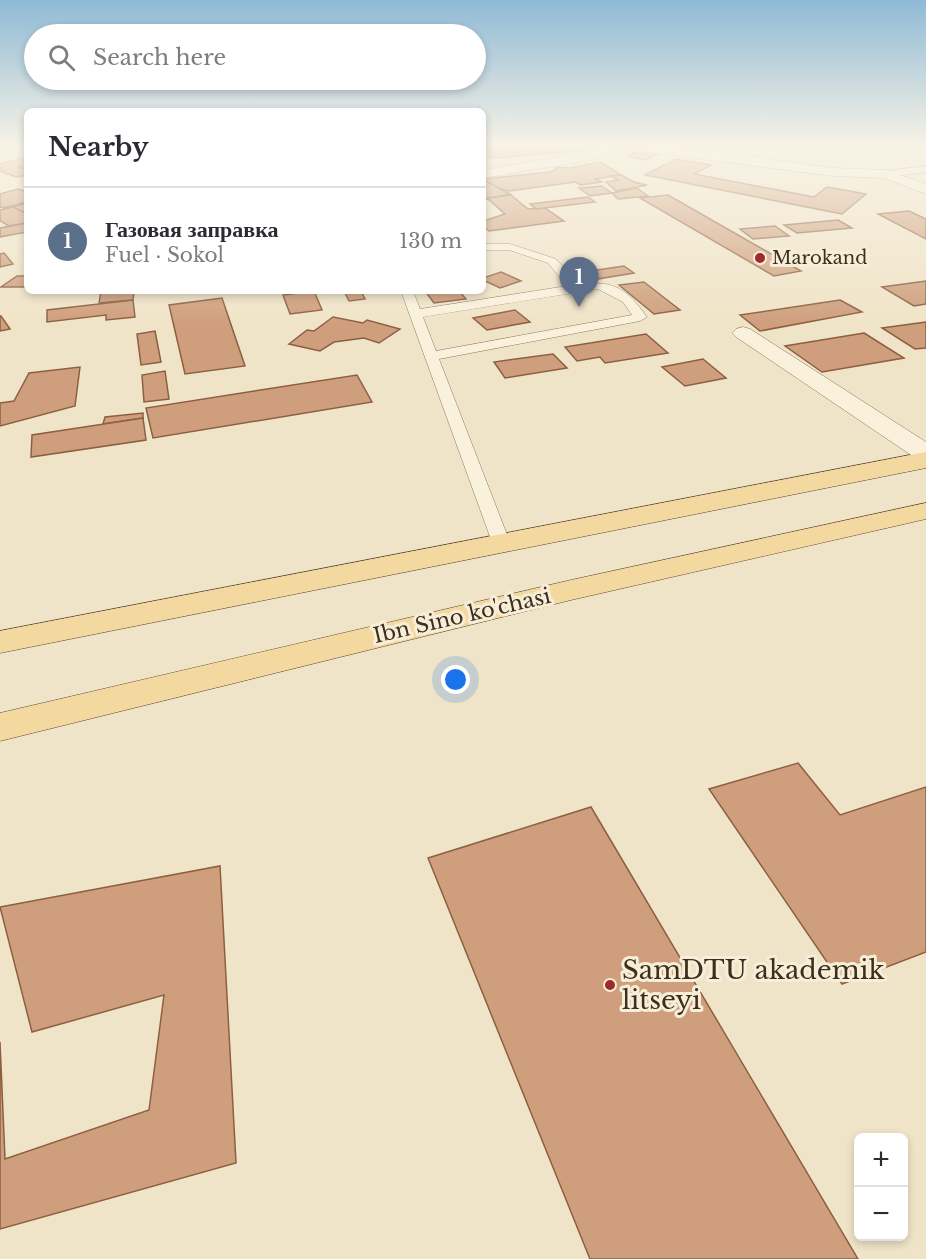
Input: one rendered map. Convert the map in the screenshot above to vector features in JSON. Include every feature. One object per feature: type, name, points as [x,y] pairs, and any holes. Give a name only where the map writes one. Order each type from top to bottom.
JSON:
[{"type":"main road","points":[[0,642],[926,460]]},
{"type":"main road","name":"Ibn Sino ko'chasi","points":[[0,727],[560,592],[926,511]]},
{"type":"street","points":[[743,333],[926,453]]},
{"type":"lane","points":[[486,247],[510,247],[552,261],[575,288]]},
{"type":"lane","points":[[416,314],[600,285],[627,298],[640,317],[431,356]]},
{"type":"lane","points":[[408,294],[502,545]]},
{"type":"building","points":[[24,206],[24,213],[12,207]]},
{"type":"building","points":[[496,206],[545,208],[564,221],[489,231],[486,228],[486,220],[505,214]]},
{"type":"building","points":[[532,206],[563,206],[536,209]]},
{"type":"building","points":[[653,206],[687,206],[801,271],[774,276]]},
{"type":"building","points":[[800,206],[852,206],[842,214]]},
{"type":"building","points":[[13,207],[24,212],[24,224],[9,226],[0,221],[0,210]]},
{"type":"building","points":[[909,211],[926,219],[926,239],[878,214]]},
{"type":"building","points":[[838,220],[852,228],[797,233],[784,225]]},
{"type":"building","points":[[24,224],[24,233],[0,237],[0,228]]},
{"type":"building","points":[[775,226],[789,236],[753,239],[740,229]]},
{"type":"building","points":[[4,253],[13,264],[0,267],[0,254]]},
{"type":"building","points":[[624,266],[634,273],[586,281],[576,273]]},
{"type":"building","points":[[501,272],[521,281],[500,288],[486,281],[486,277]]},
{"type":"building","points":[[17,276],[24,276],[24,287],[1,287]]},
{"type":"building","points":[[926,281],[926,304],[914,306],[882,287]]},
{"type":"building","points":[[644,282],[680,310],[654,314],[619,285]]},
{"type":"building","points":[[100,294],[134,294],[133,300],[99,303]]},
{"type":"building","points":[[315,294],[322,310],[290,314],[283,295]]},
{"type":"building","points":[[346,294],[362,294],[365,299],[349,301]]},
{"type":"building","points":[[427,294],[462,294],[466,299],[434,303]]},
{"type":"building","points":[[222,298],[245,366],[185,374],[169,305]]},
{"type":"building","points":[[133,300],[135,317],[106,320],[106,315],[47,322],[47,310]]},
{"type":"building","points":[[840,300],[862,312],[760,331],[740,315]]},
{"type":"building","points":[[515,310],[530,322],[487,330],[473,318]]},
{"type":"building","points":[[1,316],[10,329],[0,331]]},
{"type":"building","points":[[333,317],[363,323],[367,320],[400,329],[379,343],[364,338],[334,342],[320,351],[289,344],[307,330],[314,331]]},
{"type":"building","points":[[926,322],[926,348],[915,349],[882,328]]},
{"type":"building","points":[[155,331],[161,362],[141,365],[137,334]]},
{"type":"building","points":[[864,333],[904,358],[822,372],[785,346]]},
{"type":"building","points":[[646,334],[668,353],[605,363],[600,357],[577,361],[565,347]]},
{"type":"building","points":[[553,354],[567,368],[505,378],[494,362]]},
{"type":"building","points":[[703,359],[726,378],[685,386],[662,367]]},
{"type":"building","points":[[80,367],[75,406],[0,426],[0,403],[14,401],[29,373]]},
{"type":"building","points":[[165,371],[169,399],[144,402],[142,375]]},
{"type":"building","points":[[357,375],[372,402],[153,438],[146,408]]},
{"type":"building","points":[[143,413],[143,418],[103,424],[105,417]]},
{"type":"building","points":[[143,418],[146,440],[31,457],[32,435]]},
{"type":"building","points":[[798,763],[840,815],[926,787],[926,952],[842,984],[709,789]]},
{"type":"building","points":[[591,807],[858,1259],[590,1259],[428,858]]},
{"type":"building","points":[[220,866],[236,1163],[0,1229],[0,1042],[5,1159],[149,1110],[164,995],[32,1032],[0,907]]},
{"type":"place","name":"Marokand","points":[[760,258]]},
{"type":"place","name":"Газовая заправка","points":[[579,307]]},
{"type":"place","name":"SamDTU akademik litseyi","points":[[610,985]]}]
